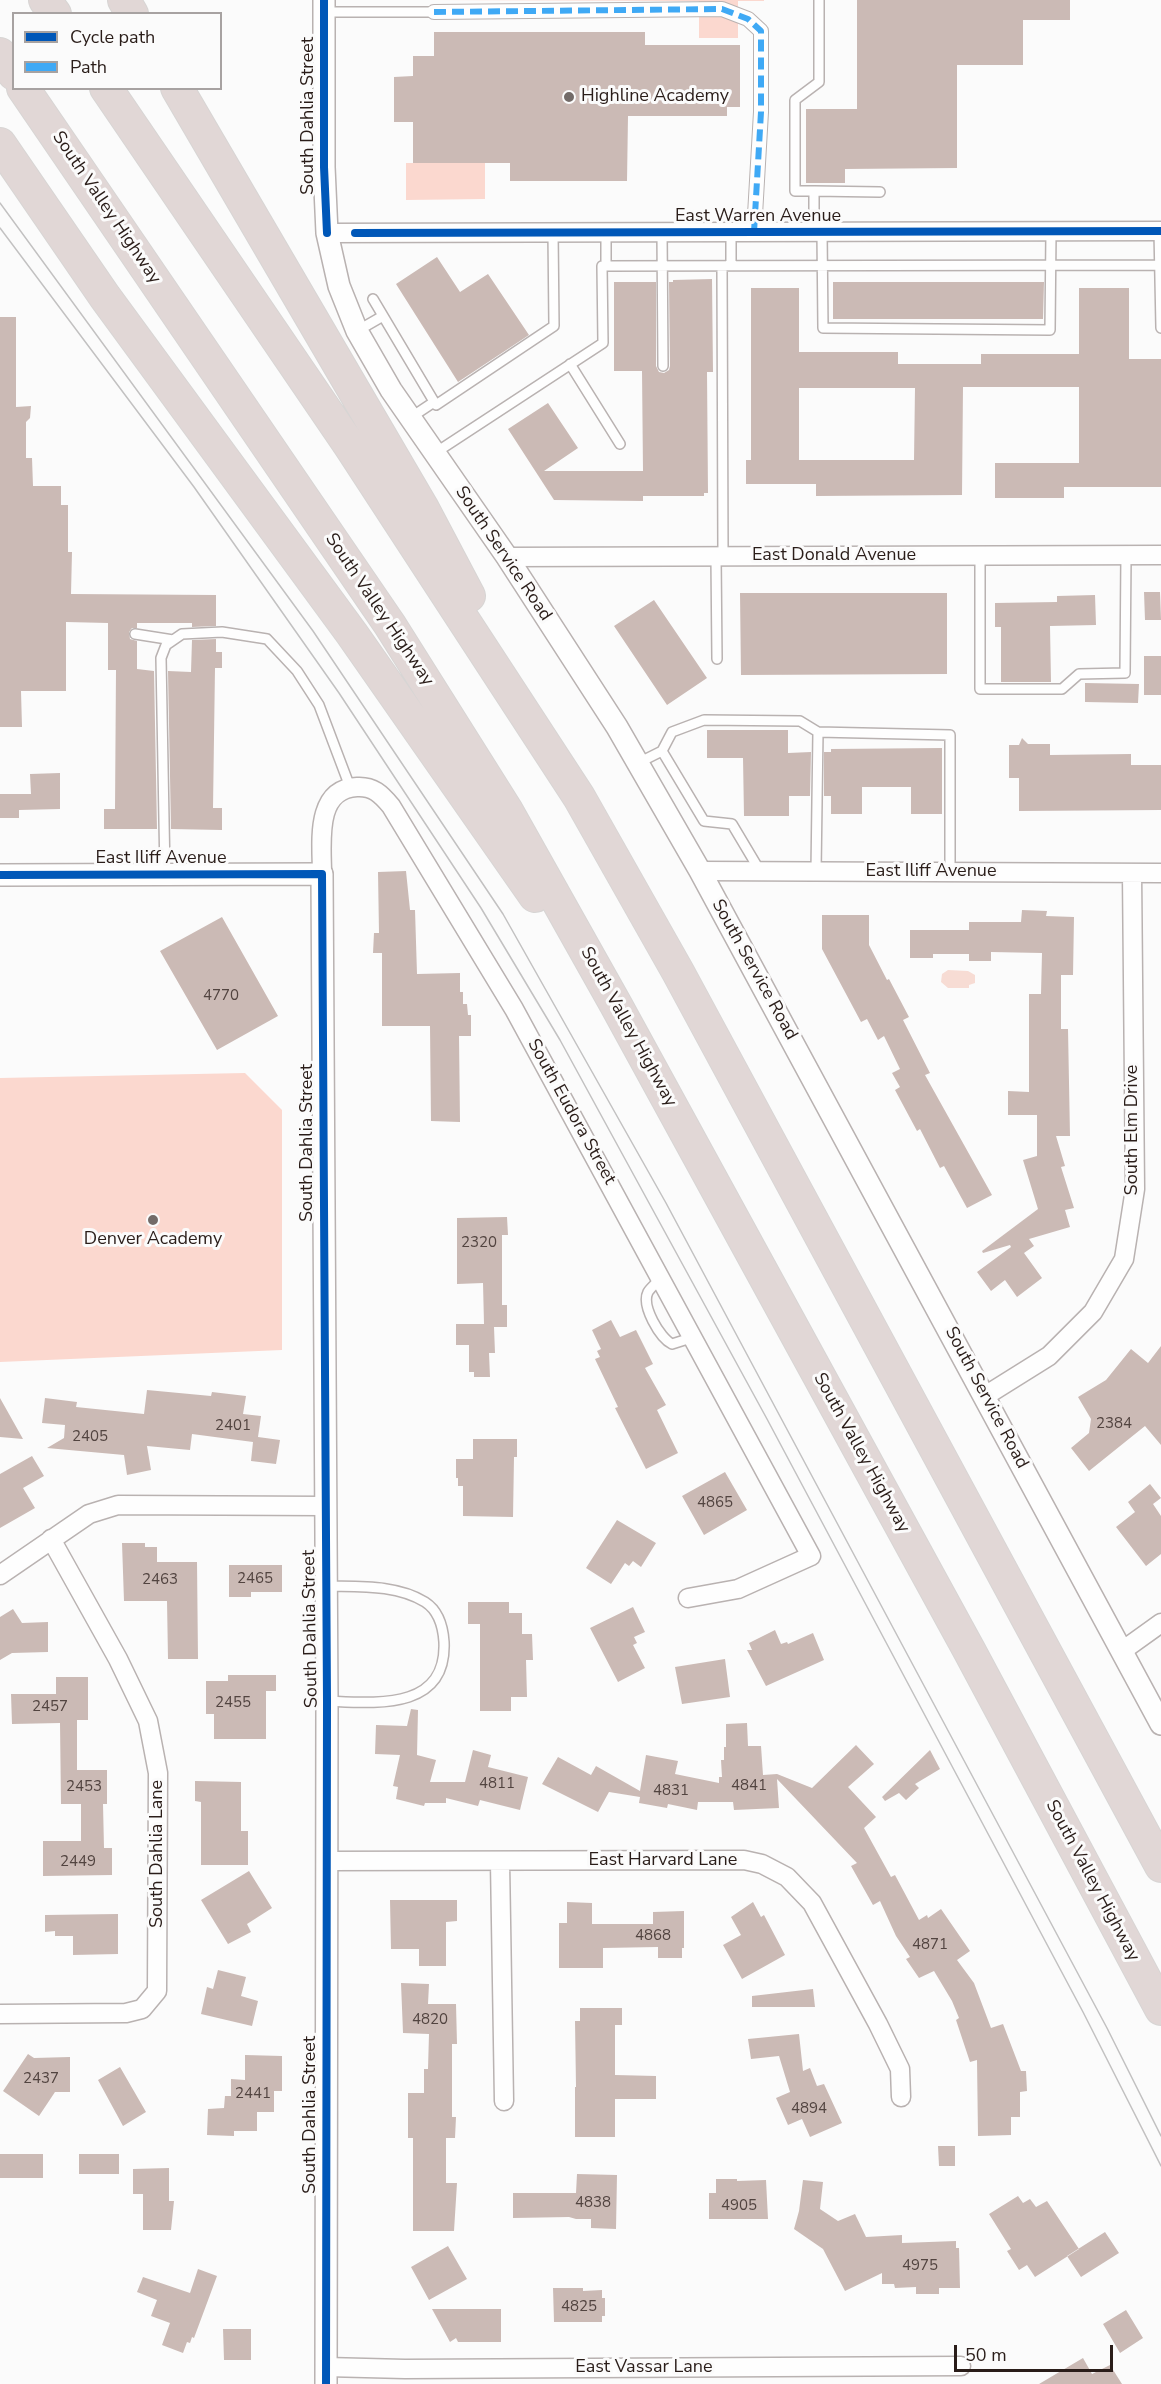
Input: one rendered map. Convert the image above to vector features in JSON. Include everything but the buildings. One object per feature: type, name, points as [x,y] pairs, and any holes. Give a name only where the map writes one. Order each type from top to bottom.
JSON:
[{"type":"highway","points":[[0,54],[12,71]]},
{"type":"highway","name":"South Valley Highway","points":[[25,90],[326,530],[440,702],[507,811],[616,1005],[969,1650],[1161,2009]]},
{"type":"highway","points":[[107,90],[350,446],[579,797]]},
{"type":"highway","points":[[178,90],[422,507],[579,797],[678,972],[1161,1866]]},
{"type":"highway","points":[[0,144],[105,297],[352,634],[513,866],[616,1005]]},
{"type":"street","name":"South Dahlia Street","points":[[324,6],[324,167],[327,233]]},
{"type":"street","points":[[434,12],[722,9],[748,19],[761,31],[762,112],[754,232]]},
{"type":"street","name":"East Warren Avenue","points":[[327,233],[1160,231]]},
{"type":"street","name":"South Service Road","points":[[327,233],[339,286],[357,331],[391,390],[507,557],[638,764],[700,871],[1161,1724]]},
{"type":"street","name":"East Donald Avenue","points":[[507,557],[1161,555]]},
{"type":"street","name":"South Eudora Street","points":[[350,787],[366,786],[381,793],[391,806],[514,1009],[811,1556],[738,1589],[688,1598]]},
{"type":"street","points":[[322,874],[322,829],[327,805],[335,793],[350,787]]},
{"type":"street","name":"East Iliff Avenue","points":[[700,871],[1161,873]]},
{"type":"street","name":"South Elm Drive","points":[[985,1396],[1049,1356],[1093,1312],[1124,1259],[1135,1189],[1132,873]]},
{"type":"street","name":"South Dahlia Street","points":[[322,874],[324,1506],[327,1701],[326,2375]]},
{"type":"street","name":"East Iliff Avenue","points":[[0,875],[322,874]]},
{"type":"street","points":[[0,1575],[89,1514],[118,1505],[324,1506]]},
{"type":"street","name":"South Dahlia Lane","points":[[0,2014],[126,2013],[142,2009],[157,1991],[159,1773],[148,1721],[118,1659],[51,1539]]},
{"type":"street","points":[[1122,1651],[1161,1623]]},
{"type":"street","name":"East Harvard Lane","points":[[327,1861],[744,1860],[762,1864],[787,1877],[812,1903],[878,2024],[900,2070],[901,2097]]},
{"type":"street","points":[[500,1862],[504,2101]]},
{"type":"street","name":"East Vassar Lane","points":[[326,2375],[405,2369],[961,2366]]},
{"type":"lane","points":[[819,0],[819,82],[795,100],[795,191],[880,192]]},
{"type":"lane","points":[[324,6],[434,12]]},
{"type":"lane","points":[[814,191],[822,266],[823,328],[1050,330],[1051,232]]},
{"type":"lane","points":[[1160,231],[1161,328]]},
{"type":"lane","points":[[373,299],[436,405],[554,326],[553,232]]},
{"type":"lane","points":[[606,232],[606,266]]},
{"type":"lane","points":[[662,232],[663,366]]},
{"type":"lane","points":[[717,659],[727,266],[731,232]]},
{"type":"lane","points":[[435,453],[603,343],[602,266],[1160,265]]},
{"type":"lane","points":[[357,331],[383,316]]},
{"type":"lane","points":[[570,364],[620,444]]},
{"type":"lane","points":[[410,418],[434,402]]},
{"type":"lane","points":[[980,556],[981,689],[1062,689],[1079,674],[1125,673],[1126,555]]},
{"type":"lane","points":[[165,874],[162,658],[166,645],[182,634],[222,632],[267,639],[297,671],[319,705],[350,787]]},
{"type":"lane","points":[[135,634],[173,640]]},
{"type":"lane","points":[[638,764],[662,751],[672,732],[704,720],[800,721],[818,732],[950,735],[950,872]]},
{"type":"lane","points":[[816,871],[818,732]]},
{"type":"lane","points":[[662,751],[704,821],[732,824],[760,871]]},
{"type":"lane","points":[[662,1278],[648,1292],[645,1305],[664,1340],[672,1344],[694,1337]]},
{"type":"lane","points":[[325,1586],[374,1587],[405,1594],[426,1603],[439,1617],[444,1651],[438,1672],[424,1690],[404,1700],[374,1703],[327,1701]]},
{"type":"shaded area","points":[[434,0],[764,1],[738,1],[738,38],[699,38],[699,1]]},
{"type":"shaded area","points":[[406,163],[485,163],[485,199],[406,200]]},
{"type":"shaded area","points":[[948,970],[968,971],[975,975],[975,983],[969,985],[969,988],[948,988],[941,982],[942,974]]},
{"type":"shaded area","name":"Denver Academy","points":[[245,1073],[282,1110],[282,1350],[0,1362],[0,1078]]},
{"type":"tram line","points":[[0,203],[313,631],[503,914],[666,1203],[1107,2028],[1161,2136]]},
{"type":"tram line","points":[[0,228],[194,487],[339,693],[481,908],[560,1040],[767,1419],[1083,2012],[1161,2166]]},
{"type":"marked path","points":[[434,12],[722,9],[748,19],[761,31],[761,112],[754,232]]},
{"type":"cycle path","points":[[324,0],[324,167],[327,233]]},
{"type":"cycle path","points":[[355,233],[1161,231]]},
{"type":"cycle path","points":[[0,875],[322,874],[327,1701],[326,2384]]},
{"type":"place","name":"Highline Academy","points":[[569,97]]},
{"type":"place","name":"Denver Academy","points":[[153,1220]]}]
